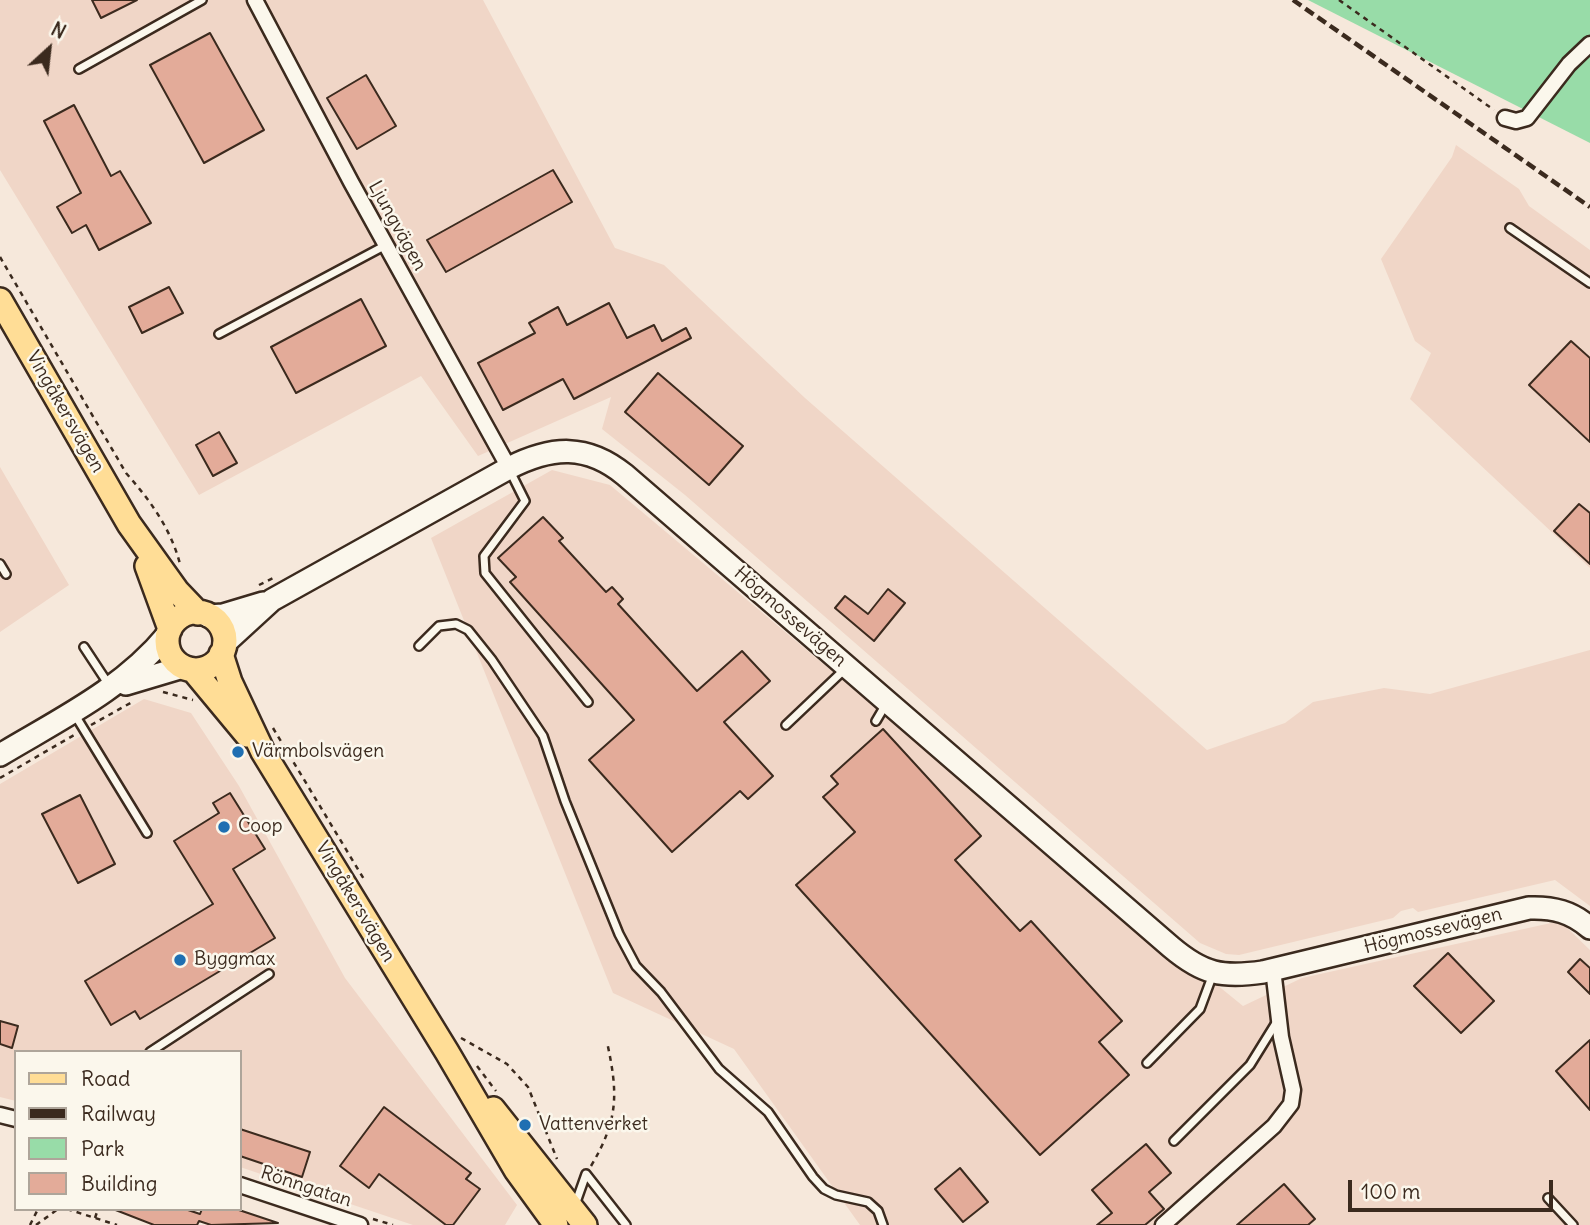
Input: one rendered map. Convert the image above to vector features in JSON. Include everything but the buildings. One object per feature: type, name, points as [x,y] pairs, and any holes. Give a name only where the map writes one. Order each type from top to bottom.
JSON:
[{"type":"main road","name":"Vingåkersvägen","points":[[0,300],[129,524],[177,591],[220,627],[230,682],[263,752],[451,1043],[583,1224]]},
{"type":"main road","name":"Vingåkersvägen","points":[[129,524],[169,631],[170,654],[188,669],[263,752]]},
{"type":"main road","points":[[169,631],[182,616],[203,614]]},
{"type":"main road","points":[[188,669],[209,667],[223,649]]},
{"type":"main road","name":"Vingåkersvägen","points":[[451,1043],[516,1170],[556,1225]]},
{"type":"street","name":"Ljungvägen","points":[[256,0],[386,245],[509,468]]},
{"type":"street","points":[[1505,118],[1516,121],[1527,118],[1569,64],[1590,44]]},
{"type":"street","name":"Högmossevägen","points":[[203,614],[223,615],[272,600],[509,468],[536,457],[569,451],[586,453],[612,464],[1186,960],[1213,973],[1234,976],[1273,969],[1529,908],[1563,911],[1579,918],[1590,928]]},
{"type":"street","name":"Högmossevägen","points":[[223,649],[272,600]]},
{"type":"street","points":[[0,755],[78,720],[146,660],[169,631]]},
{"type":"street","points":[[111,689],[188,669]]},
{"type":"street","points":[[1163,1225],[1288,1110],[1293,1090],[1279,1020],[1273,969]]},
{"type":"street","name":"Rönngatan","points":[[242,1186],[360,1225]]},
{"type":"lane","points":[[79,69],[202,0]]},
{"type":"lane","points":[[1510,228],[1590,283]]},
{"type":"lane","points":[[219,334],[386,245]]},
{"type":"lane","points":[[509,468],[524,501],[484,556],[485,573],[588,702]]},
{"type":"lane","points":[[0,564],[6,574]]},
{"type":"lane","points":[[419,646],[439,626],[456,624],[468,630],[492,660],[543,736],[565,801],[619,934],[636,965],[661,992],[719,1069],[768,1112],[818,1183],[836,1195],[868,1202],[878,1211],[883,1225]]},
{"type":"lane","points":[[84,647],[111,689]]},
{"type":"lane","points":[[786,725],[848,666]]},
{"type":"lane","points":[[876,721],[887,700]]},
{"type":"lane","points":[[78,720],[147,832]]},
{"type":"lane","points":[[1147,1063],[1200,1009],[1213,973]]},
{"type":"lane","points":[[153,1050],[269,974]]},
{"type":"lane","points":[[1174,1141],[1250,1065],[1279,1020]]},
{"type":"lane","points":[[583,1224],[574,1204],[586,1174]]},
{"type":"lane","points":[[586,1174],[626,1225]]},
{"type":"lane","points":[[1548,1198],[1573,1225]]},
{"type":"path","points":[[1339,0],[1505,118]]},
{"type":"path","points":[[0,257],[126,473],[150,501],[167,531],[181,566]]},
{"type":"path","points":[[151,693],[172,692],[198,703]]},
{"type":"path","points":[[0,778],[78,720],[141,696]]},
{"type":"path","points":[[267,718],[365,881]]},
{"type":"path","points":[[586,1174],[615,1115],[617,1093],[607,1042]]},
{"type":"path","points":[[451,1043],[507,1064],[528,1087],[560,1167]]},
{"type":"path","points":[[36,1225],[55,1211]]},
{"type":"path","points":[[72,1211],[117,1225]]},
{"type":"path","points":[[95,1218],[97,1211]]},
{"type":"shaded area","points":[[0,0],[483,0],[615,248],[664,265],[805,398],[1207,750],[1285,723],[1313,702],[1384,688],[1430,694],[1590,650],[1590,906],[1555,880],[1418,912],[1413,908],[1401,911],[1393,918],[1239,955],[1226,954],[1200,943],[685,495],[602,429],[611,397],[478,456],[421,376],[199,495],[0,170]]},
{"type":"shaded area","points":[[1456,145],[1519,189],[1529,206],[1590,250],[1590,568],[1410,399],[1431,353],[1415,341],[1381,259],[1452,157]]},
{"type":"shaded area","points":[[0,467],[69,585],[0,632]]},
{"type":"shaded area","points":[[552,470],[610,485],[870,703],[1243,1006],[1302,978],[1560,921],[1590,950],[1590,1225],[860,1225],[734,1049],[613,993],[431,538]]},
{"type":"shaded area","points":[[144,699],[191,713],[239,786],[345,978],[517,1205],[505,1225],[413,1225],[242,1168],[242,1050],[14,1050],[14,1100],[0,1097],[0,784]]},
{"type":"green space","points":[[1308,0],[1590,0],[1590,143]]},
{"type":"railway","points":[[1293,0],[1590,207]]},
{"type":"place","name":"Värmbolsvägen","points":[[238,752]]},
{"type":"place","name":"Coop","points":[[224,827]]},
{"type":"place","name":"Byggmax","points":[[180,960]]},
{"type":"place","name":"Vattenverket","points":[[525,1125]]}]
